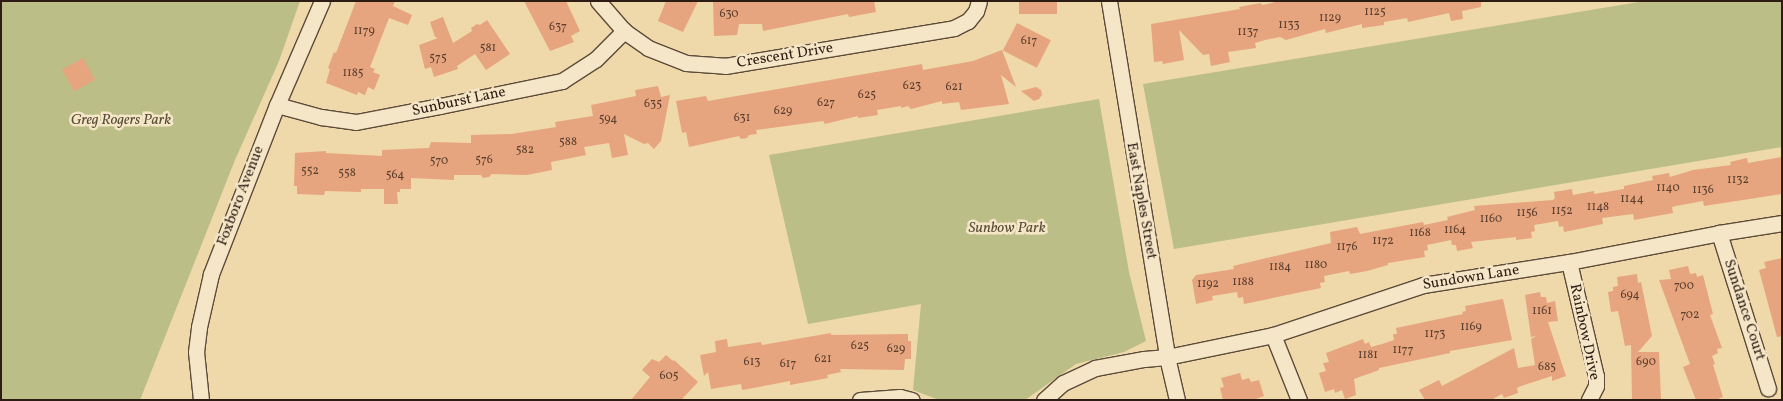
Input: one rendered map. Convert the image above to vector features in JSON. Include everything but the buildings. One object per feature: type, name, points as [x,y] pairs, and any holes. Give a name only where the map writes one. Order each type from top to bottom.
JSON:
[{"type":"street","name":"Foxboro Avenue","points":[[201,400],[196,352],[199,326],[211,274],[277,105],[322,1]]},
{"type":"street","name":"Crescent Drive","points":[[598,1],[624,31],[648,48],[686,62],[725,66],[954,28],[968,21],[976,11],[980,1]]},
{"type":"street","name":"East Naples Street","points":[[1111,2],[1167,357],[1177,400]]},
{"type":"street","name":"Sunburst Lane","points":[[277,105],[321,117],[356,122],[562,80],[596,59],[624,31]]},
{"type":"street","name":"Sundown Lane","points":[[1044,400],[1063,383],[1095,368],[1144,358],[1167,357],[1273,335],[1423,284],[1569,262],[1719,233],[1782,224]]},
{"type":"street","name":"Sundance Court","points":[[1719,233],[1768,388]]},
{"type":"street","name":"Rainbow Drive","points":[[1569,262],[1596,376],[1596,386],[1589,400]]},
{"type":"street","points":[[1273,335],[1299,400]]},
{"type":"street","points":[[860,400],[900,397],[912,400]]},
{"type":"green space","name":"Greg Rogers Park","points":[[1,1],[300,1],[279,61],[235,160],[140,400],[1,400]]},
{"type":"green space","points":[[1645,1],[1782,1],[1782,147],[1174,249],[1143,84]]},
{"type":"green space","name":"Sunbow Park","points":[[1099,99],[1129,272],[1146,341],[1124,352],[1076,364],[1025,400],[939,400],[913,390],[921,304],[808,324],[769,155]]}]
